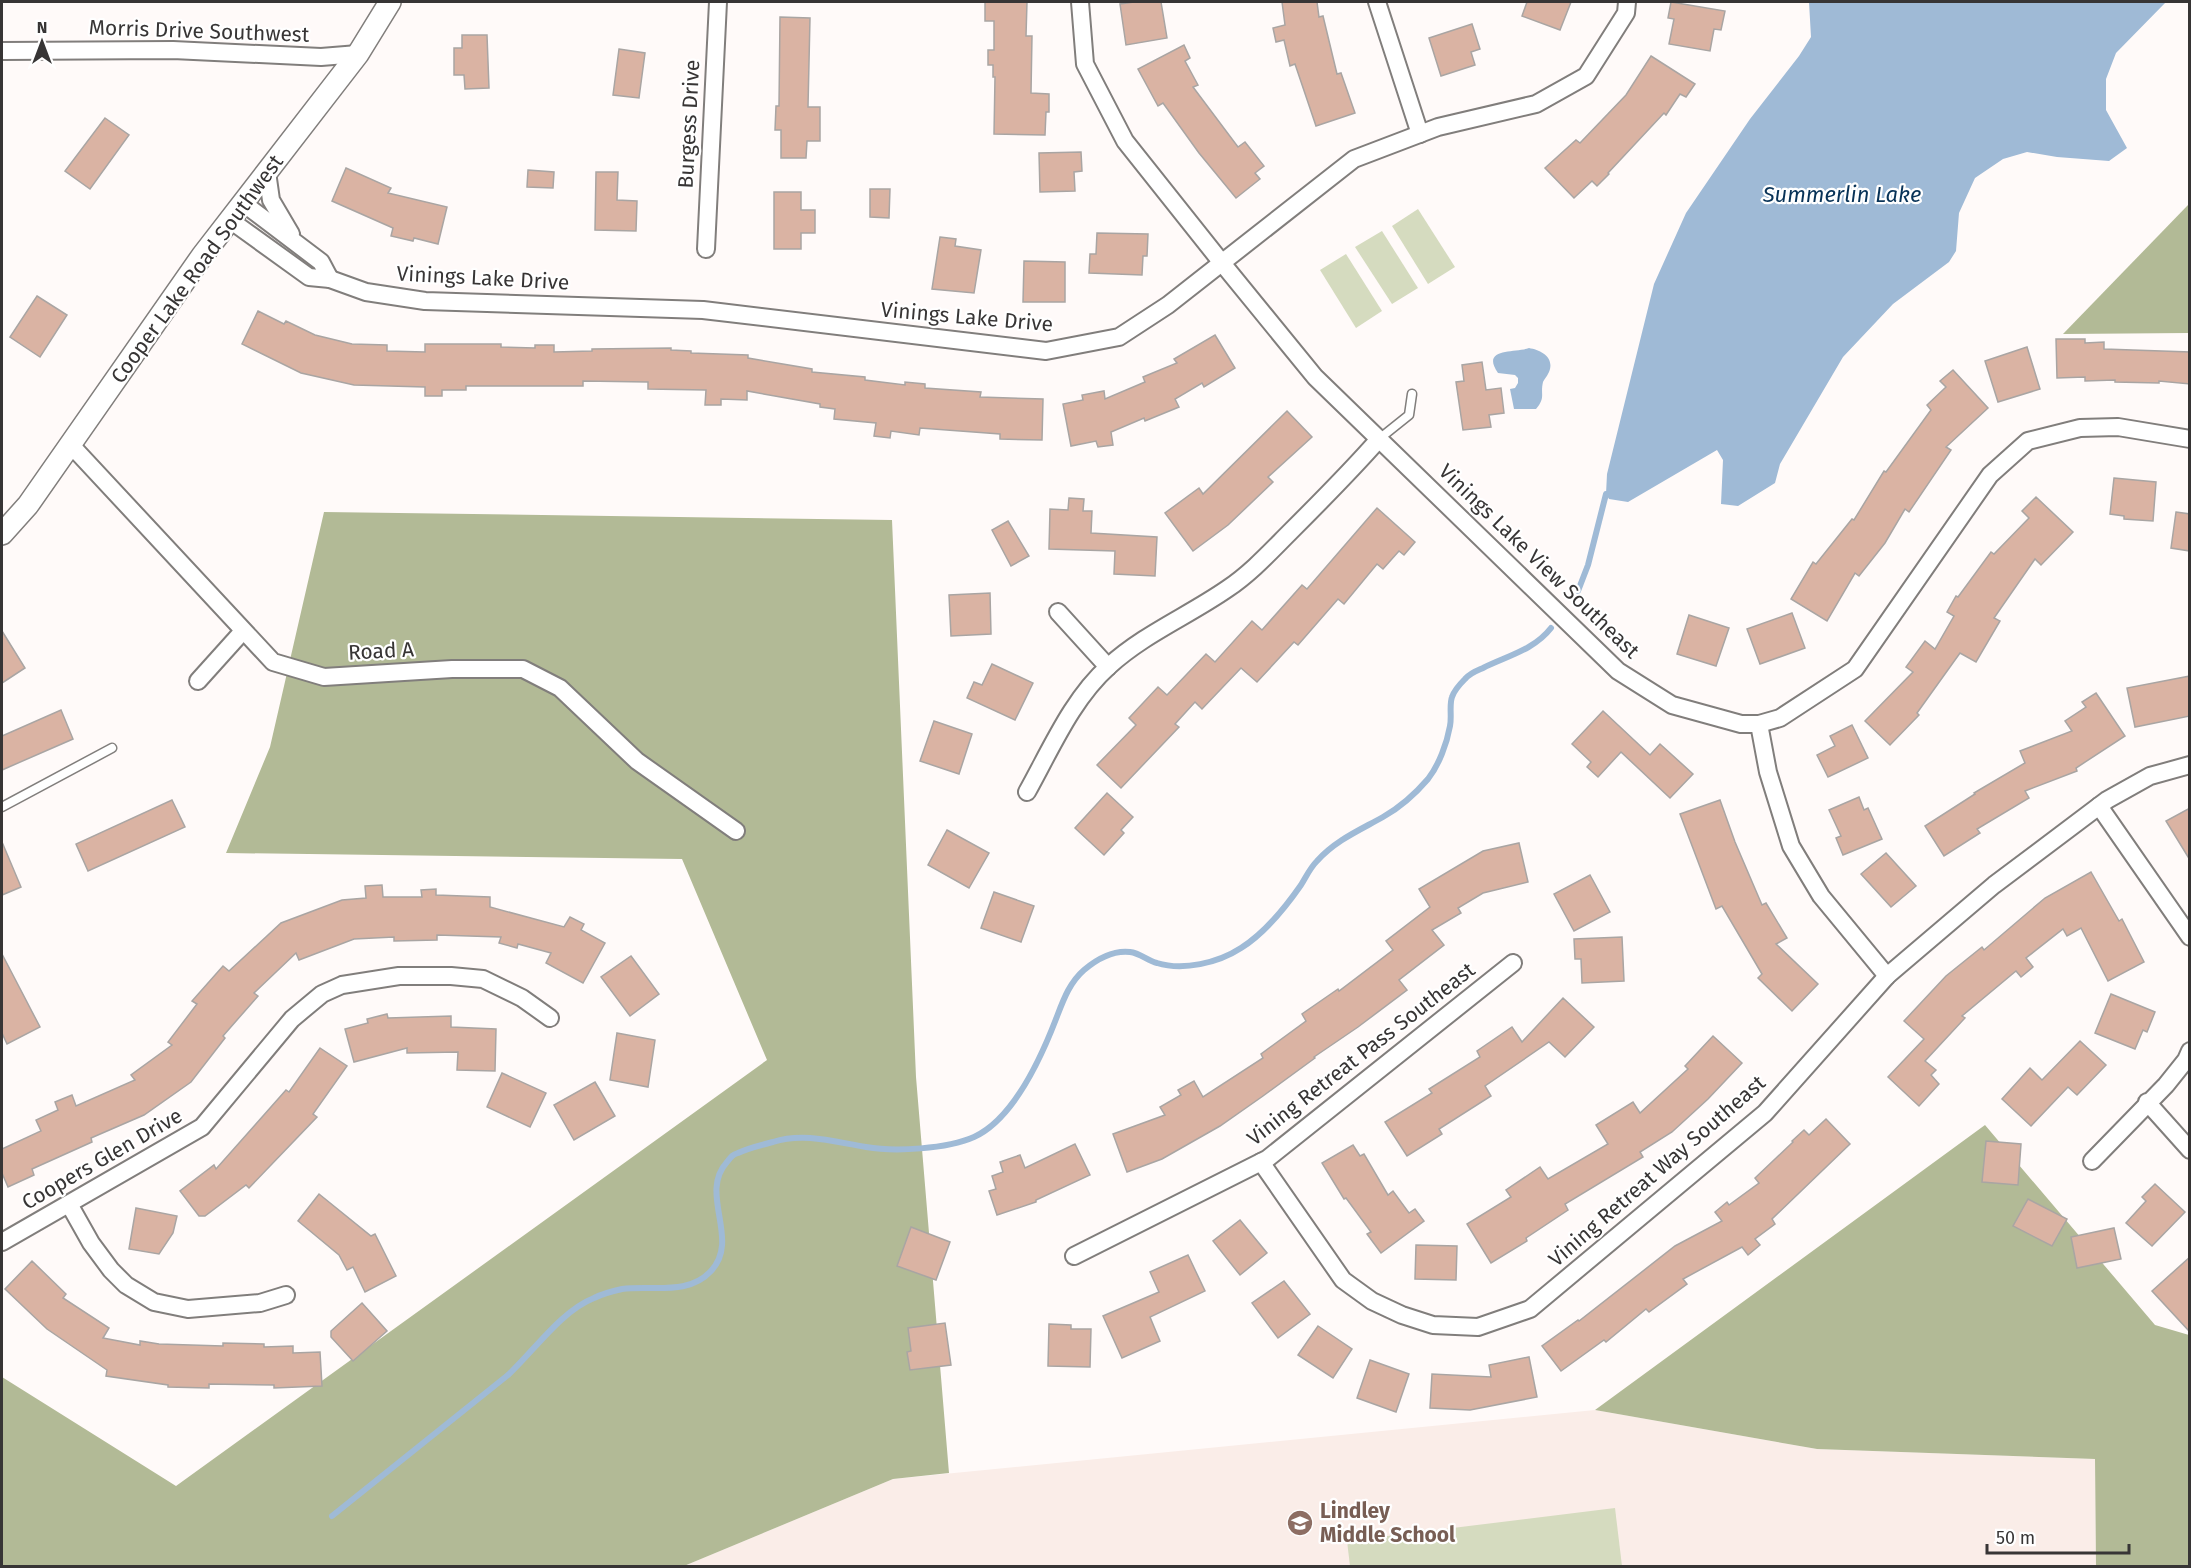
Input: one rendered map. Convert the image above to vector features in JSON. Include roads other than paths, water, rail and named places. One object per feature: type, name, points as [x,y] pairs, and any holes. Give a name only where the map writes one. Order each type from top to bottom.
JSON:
[{"type":"street","name":"Cooper Lake Road Southwest","points":[[2,534],[28,505],[202,256],[358,54],[390,2]]},
{"type":"street","name":"Burgess Drive","points":[[705,249],[718,2]]},
{"type":"street","name":"Vinings Lake View Southeast","points":[[1080,2],[1085,64],[1125,141],[1315,377],[1618,671],[1672,705],[1741,724],[1759,724],[1780,718],[1855,669],[1990,476],[2028,441],[2080,428],[2118,427],[2190,439]]},
{"type":"street","points":[[1377,2],[1420,134]]},
{"type":"street","name":"Vinings Lake Drive","points":[[230,220],[309,277],[330,279],[366,292],[425,301],[703,310],[1046,351],[1119,337],[1168,305],[1353,159],[1438,127],[1536,104],[1586,76],[1626,13],[1627,2]]},
{"type":"street","name":"Morris Drive Southwest","points":[[2,51],[173,50],[321,57],[358,54]]},
{"type":"street","points":[[267,172],[271,200],[298,245]]},
{"type":"street","points":[[243,203],[321,262],[330,279]]},
{"type":"street","points":[[1027,792],[1068,718],[1087,690],[1108,667],[1164,626],[1227,589],[1257,566],[1346,477],[1379,439]]},
{"type":"street","name":"Road A","points":[[70,444],[273,662],[324,677],[452,669],[523,669],[560,688],[638,762],[736,831]]},
{"type":"street","points":[[1058,612],[1108,667]]},
{"type":"street","points":[[198,681],[243,632]]},
{"type":"street","points":[[1759,724],[1768,772],[1791,846],[1821,896],[1887,976]]},
{"type":"street","name":"Vining Retreat Way Southeast","points":[[1261,1162],[1343,1280],[1371,1301],[1402,1315],[1433,1325],[1478,1327],[1530,1309],[1765,1113],[1887,976],[1994,885],[2099,806],[2150,776],[2190,765]]},
{"type":"street","points":[[2099,806],[2190,937]]},
{"type":"street","name":"Vining Retreat Pass Southeast","points":[[1074,1256],[1261,1162],[1513,963]]},
{"type":"street","name":"Coopers Glen Drive","points":[[2,1242],[202,1127],[291,1019],[322,994],[342,985],[399,976],[451,976],[483,979],[522,998],[550,1018]]},
{"type":"street","points":[[2092,1161],[2166,1085],[2186,1060],[2190,1051]]},
{"type":"street","points":[[2147,1102],[2190,1150]]},
{"type":"street","points":[[69,1204],[91,1243],[111,1270],[126,1285],[154,1302],[188,1309],[260,1304],[286,1295]]},
{"type":"lane","points":[[1379,439],[1409,416],[1412,394]]},
{"type":"lane","points":[[2,807],[111,748]]},
{"type":"water","name":"Summerlin Lake","points":[[1809,2],[2166,2],[2116,53],[2106,79],[2106,110],[2127,148],[2109,161],[2027,152],[2003,159],[1975,178],[1959,213],[1956,251],[1949,262],[1893,304],[1843,357],[1780,464],[1775,483],[1738,506],[1721,504],[1723,460],[1717,450],[1628,502],[1609,499],[1606,494],[1607,474],[1654,284],[1686,213],[1750,119],[1811,37]]},
{"type":"water","points":[[1529,348],[1548,357],[1550,369],[1543,382],[1542,399],[1536,409],[1514,409],[1510,389],[1515,388],[1518,378],[1515,375],[1498,373],[1493,359],[1502,353]]},
{"type":"waterway","points":[[1578,591],[1588,565],[1606,494]]},
{"type":"waterway","points":[[332,1516],[508,1375],[559,1322],[582,1304],[600,1295],[622,1289],[681,1287],[702,1279],[711,1271],[719,1258],[722,1245],[716,1188],[719,1175],[734,1155],[759,1145],[796,1138],[820,1139],[866,1147],[906,1149],[936,1147],[974,1137],[1001,1116],[1024,1086],[1034,1069],[1070,986],[1094,962],[1105,956],[1123,952],[1141,955],[1154,962],[1167,965],[1189,966],[1222,958],[1250,942],[1281,911],[1324,854],[1348,836],[1395,809],[1428,779],[1439,761],[1447,739],[1451,722],[1452,697],[1467,677],[1520,652],[1537,642],[1551,628]]},
{"type":"place","name":"Lindley Middle School","points":[[1300,1523]]}]
